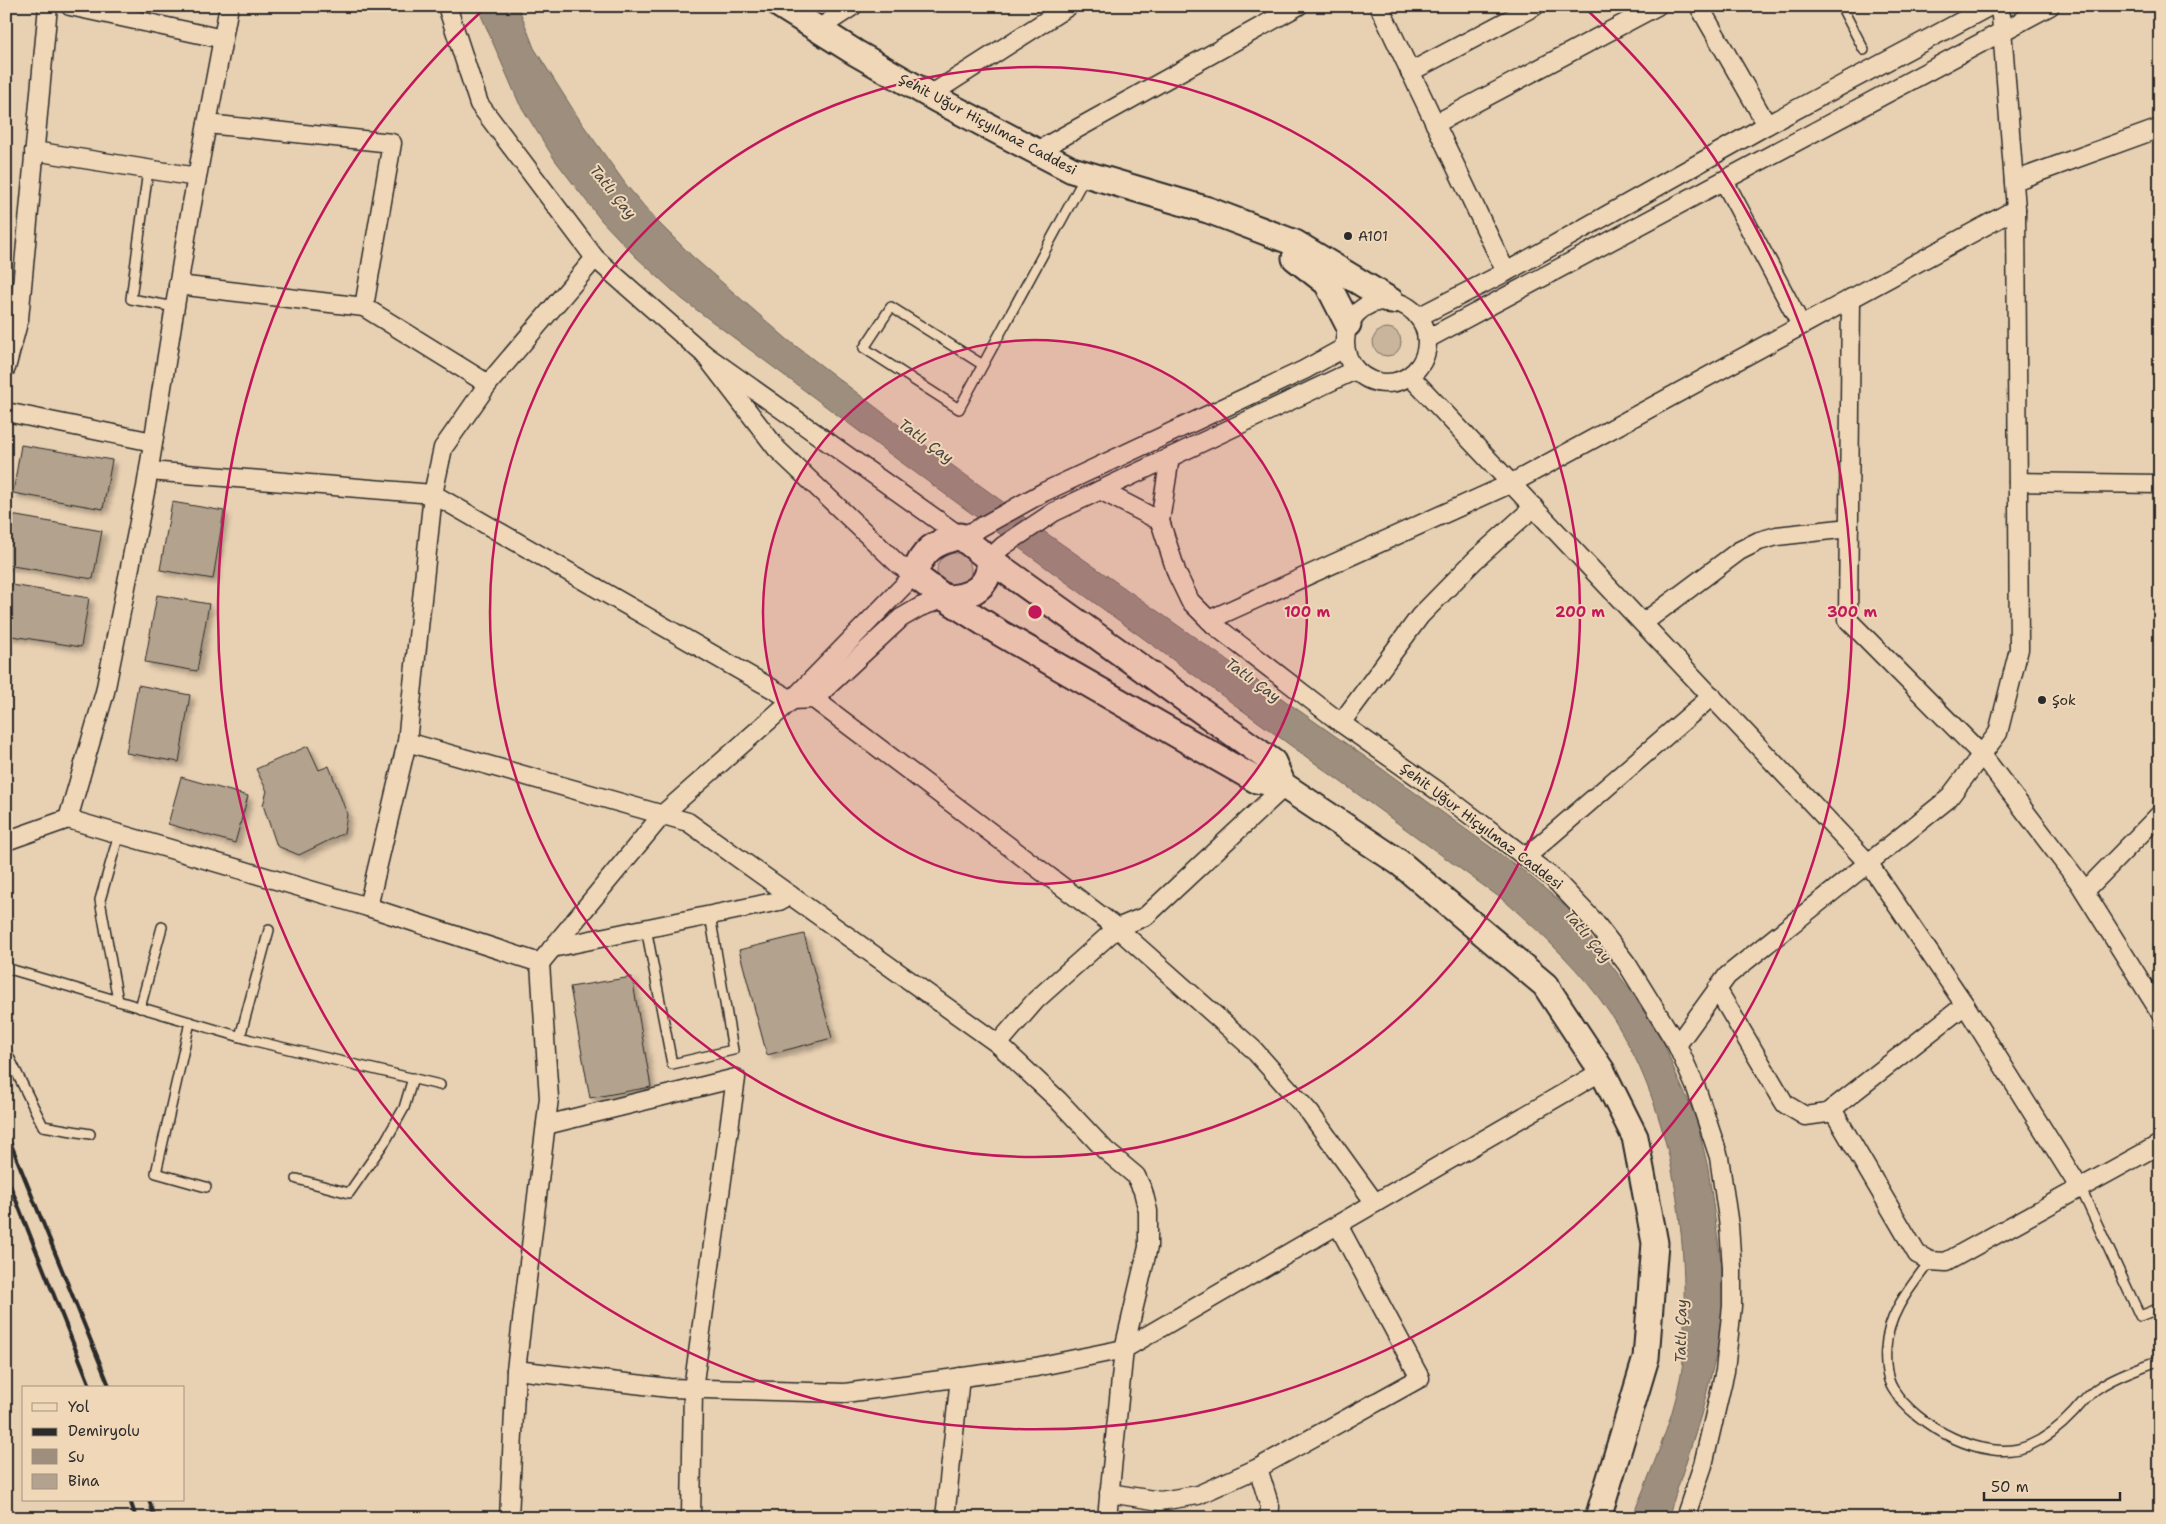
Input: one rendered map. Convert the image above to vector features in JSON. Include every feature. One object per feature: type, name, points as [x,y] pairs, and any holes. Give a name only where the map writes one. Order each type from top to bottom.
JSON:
[{"type":"street","points":[[6,368],[19,319],[48,6]]},
{"type":"street","points":[[70,6],[223,39]]},
{"type":"street","points":[[68,819],[105,692],[149,471],[178,286],[230,6]]},
{"type":"street","points":[[447,6],[479,104],[595,258],[704,354],[967,534],[1273,762],[1284,786]]},
{"type":"street","name":"Şehit Uğur Hiçyılmaz Caddesi","points":[[781,6],[930,96],[1072,170],[1208,210]]},
{"type":"street","points":[[818,29],[853,6]]},
{"type":"street","points":[[930,96],[1069,6]]},
{"type":"street","points":[[1037,151],[1298,6]]},
{"type":"street","points":[[1379,6],[1506,272]]},
{"type":"street","points":[[1410,72],[1535,6]]},
{"type":"street","points":[[1435,124],[1658,6]]},
{"type":"street","points":[[1699,6],[1767,124]]},
{"type":"street","points":[[1418,317],[1506,272],[1767,124],[1990,6]]},
{"type":"street","points":[[1677,1045],[1727,976],[1948,799],[1998,733],[2019,650],[2016,209],[2002,16],[1998,6]]},
{"type":"street","points":[[1427,339],[2050,6]]},
{"type":"street","points":[[207,124],[392,143],[364,307]]},
{"type":"street","points":[[2014,181],[2160,128]]},
{"type":"street","points":[[34,151],[197,178]]},
{"type":"street","points":[[1724,181],[1801,325]]},
{"type":"street","points":[[1209,620],[1512,483],[2016,209]]},
{"type":"street","points":[[1208,210],[1294,242],[1391,301],[1404,305],[1418,317],[1424,325],[1427,339],[1426,353],[1420,366],[1410,376],[1397,382],[1383,384],[1370,380],[1355,370],[1349,362],[1344,348],[1344,336],[1348,324],[1355,314],[1365,306],[1377,302],[1391,301]]},
{"type":"street","points":[[1208,210],[1297,259],[1327,283],[1348,324]]},
{"type":"street","points":[[368,907],[407,742],[433,494],[444,448],[488,384],[595,258]]},
{"type":"street","points":[[178,286],[364,307],[488,384]]},
{"type":"street","points":[[1851,298],[1848,620],[1982,755],[2084,891],[2160,1012]]},
{"type":"street","points":[[509,1518],[516,1370],[549,1098],[540,963],[662,814],[792,700],[914,575],[925,552],[932,546],[967,534],[1053,488],[1304,370],[1344,348]]},
{"type":"street","points":[[704,354],[777,449],[898,564],[945,598],[1000,633],[1256,780],[1284,786],[1400,863],[1546,985],[1602,1071],[1634,1138],[1655,1243],[1646,1358],[1598,1518]]},
{"type":"street","points":[[814,699],[901,618],[920,607],[945,598],[955,598],[970,594],[983,584],[988,576],[994,554],[1054,512],[1355,370]]},
{"type":"street","points":[[1410,376],[1869,864],[1965,1005],[2079,1187]]},
{"type":"street","points":[[6,412],[153,442]]},
{"type":"street","points":[[1100,490],[1160,521],[1170,457]]},
{"type":"street","points":[[149,471],[433,494],[792,700],[814,699],[1117,928],[1254,1049],[1310,1113],[1375,1203]]},
{"type":"street","points":[[2018,482],[2160,484]]},
{"type":"street","points":[[1341,723],[1420,616],[1475,560],[1534,507]]},
{"type":"street","name":"Şehit Uğur Hiçyılmaz Caddesi","points":[[1160,521],[1177,574],[1190,601],[1209,620],[1341,723],[1445,796],[1558,882],[1593,920],[1632,972],[1677,1045],[1705,1112],[1719,1157],[1729,1226],[1732,1268],[1732,1306],[1725,1371],[1702,1465],[1685,1518]]},
{"type":"street","points":[[1643,622],[1739,550],[1759,541],[1777,536],[1849,528]]},
{"type":"street","points":[[1526,857],[1712,696]]},
{"type":"street","points":[[407,742],[688,822],[998,1044],[1058,1100],[1105,1150],[1136,1176],[1143,1191],[1148,1211],[1148,1247],[1124,1349],[1107,1518]]},
{"type":"street","points":[[998,1044],[1036,1000],[1117,928],[1146,916],[1284,786]]},
{"type":"street","points":[[2084,891],[2160,814]]},
{"type":"street","points":[[6,841],[68,819],[368,907],[540,963]]},
{"type":"street","points":[[552,948],[779,901],[790,895]]},
{"type":"street","points":[[1717,989],[1785,1104],[1805,1116],[1827,1113],[1965,1005]]},
{"type":"street","points":[[516,1370],[669,1388],[845,1393],[1036,1367],[1124,1349],[1602,1071]]},
{"type":"street","points":[[546,1125],[736,1078],[692,1389],[691,1518]]},
{"type":"street","points":[[1832,1109],[1917,1254],[1930,1261],[1946,1262],[2160,1144]]},
{"type":"street","points":[[1109,1493],[1160,1502],[1198,1495],[1258,1468],[1420,1378],[1338,1225]]},
{"type":"street","points":[[945,1518],[960,1377]]},
{"type":"street","points":[[1258,1468],[1270,1507],[1269,1518]]},
{"type":"lane","points":[[1841,6],[1864,50]]},
{"type":"lane","points":[[148,170],[131,299],[175,307]]},
{"type":"lane","points":[[983,365],[891,307],[864,348],[959,409],[983,365],[1087,174]]},
{"type":"lane","points":[[118,1001],[100,900],[119,834]]},
{"type":"lane","points":[[646,928],[672,1064],[733,1050],[710,915]]},
{"type":"lane","points":[[140,1008],[162,927]]},
{"type":"lane","points":[[240,1037],[269,930]]},
{"type":"lane","points":[[6,968],[240,1037],[440,1085]]},
{"type":"lane","points":[[190,1022],[156,1174],[206,1187]]},
{"type":"lane","points":[[6,1051],[44,1126],[90,1134]]},
{"type":"lane","points":[[297,1179],[349,1193],[386,1140],[404,1108],[413,1078]]},
{"type":"lane","points":[[2079,1187],[2140,1316],[2160,1308]]},
{"type":"lane","points":[[1930,1261],[1899,1304],[1892,1318],[1886,1348],[1888,1375],[1892,1388],[1915,1413],[1936,1429],[1960,1441],[1987,1448],[2008,1449],[2027,1447],[2057,1428],[2100,1386],[2160,1360]]},
{"type":"shaded area","points":[[1387,328],[1397,332],[1401,342],[1397,352],[1387,356],[1377,352],[1373,342],[1377,332]]},
{"type":"shaded area","points":[[954,553],[961,554],[966,558],[970,563],[970,577],[966,582],[961,586],[954,587],[947,586],[942,582],[938,577],[937,570],[938,563],[942,558],[947,554]]},
{"type":"water","name":"Tatlı Çay","points":[[477,6],[518,6],[534,48],[581,122],[627,186],[656,220],[693,257],[788,340],[942,458],[1378,766],[1525,872],[1570,910],[1633,994],[1664,1043],[1676,1075],[1696,1117],[1708,1168],[1722,1269],[1721,1336],[1701,1415],[1668,1518],[1632,1518],[1666,1432],[1682,1371],[1684,1276],[1677,1198],[1670,1159],[1660,1121],[1647,1084],[1631,1049],[1600,999],[1549,941],[1506,902],[883,449],[682,299],[635,256],[601,220],[555,160],[519,103]]},
{"type":"building","points":[[21,445],[112,460],[103,509],[13,493]]},
{"type":"building","points":[[172,502],[224,511],[213,579],[160,570]]},
{"type":"building","points":[[11,515],[102,531],[93,579],[6,565],[6,544]]},
{"type":"building","points":[[6,584],[89,598],[81,647],[6,635]]},
{"type":"building","points":[[157,595],[209,604],[197,671],[145,662]]},
{"type":"building","points":[[138,685],[190,695],[179,762],[126,753]]},
{"type":"building","points":[[308,746],[319,770],[329,766],[347,814],[344,833],[299,855],[277,846],[263,805],[267,791],[256,769]]},
{"type":"building","points":[[181,777],[248,796],[235,843],[168,824]]},
{"type":"building","points":[[804,934],[832,1038],[767,1055],[739,950]]},
{"type":"building","points":[[632,977],[651,1087],[590,1098],[570,987]]},
{"type":"railway","points":[[6,1132],[109,1386]]},
{"type":"railway","points":[[6,1175],[90,1386]]},
{"type":"railway","points":[[131,1502],[136,1518]]},
{"type":"railway","points":[[150,1502],[155,1518]]},
{"type":"place","name":"A101","points":[[1348,236]]},
{"type":"place","name":"Şok","points":[[2042,700]]}]
